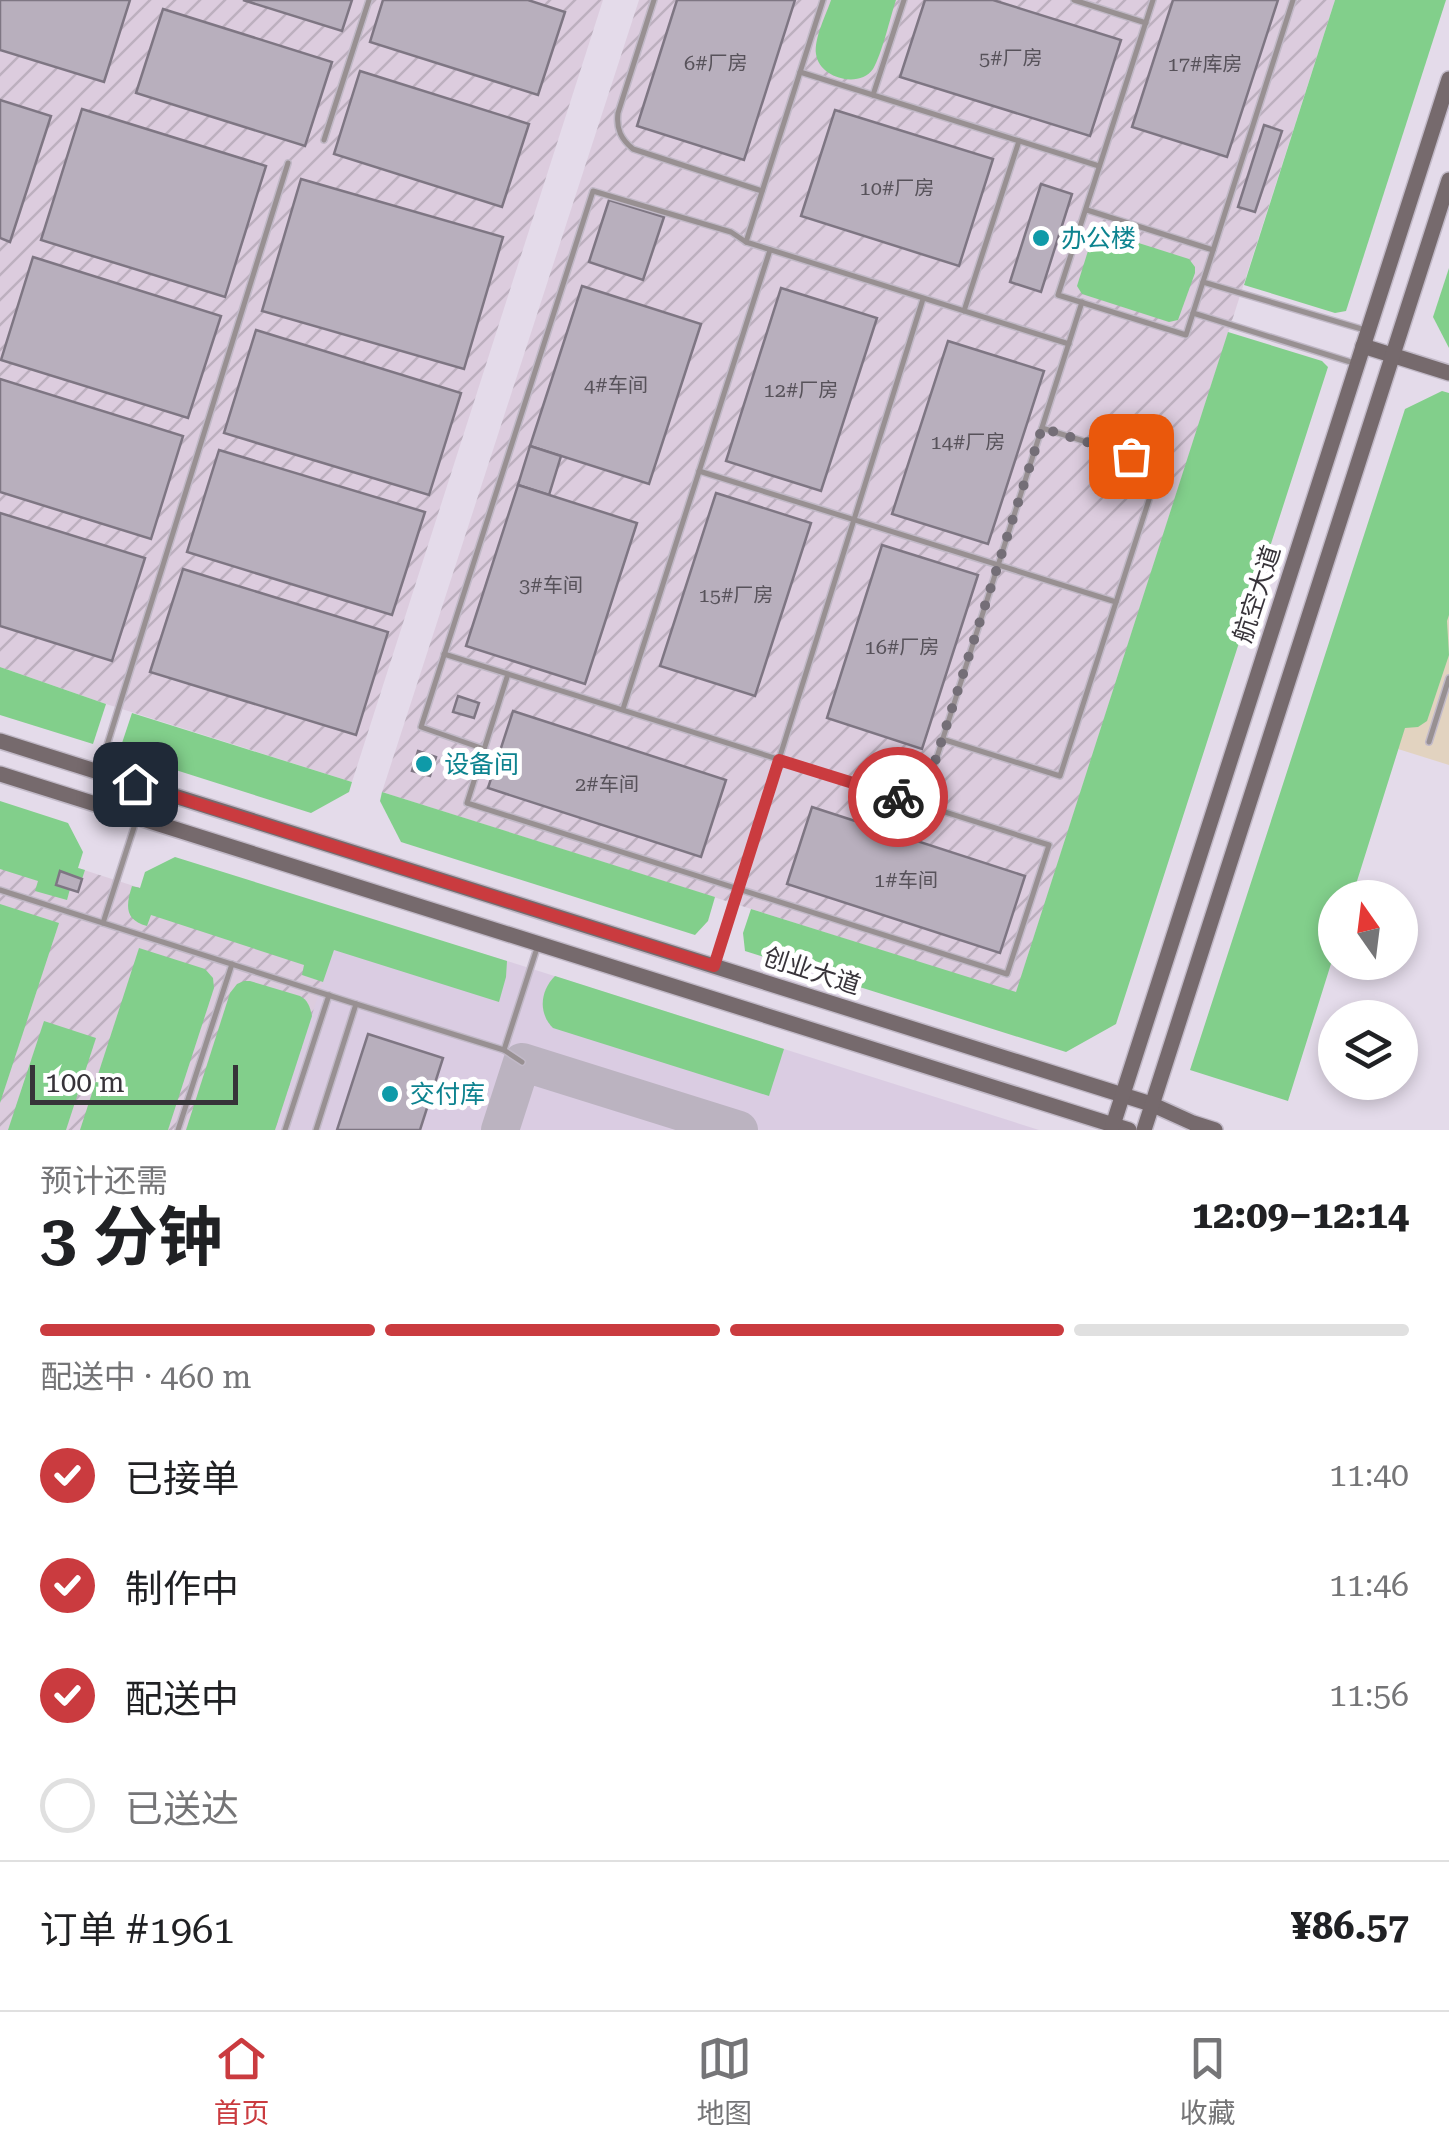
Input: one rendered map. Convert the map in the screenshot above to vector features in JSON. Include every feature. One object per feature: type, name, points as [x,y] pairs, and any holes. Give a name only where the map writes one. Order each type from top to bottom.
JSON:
[{"type":"main road","name":"航空大道","points":[[1121,1128],[1123,1096],[1449,79]]},
{"type":"main road","points":[[1144,1130],[1449,180]]},
{"type":"main road","points":[[1365,339],[1394,356],[1449,373]]},
{"type":"main road","name":"创业大道","points":[[0,741],[1151,1104],[1215,1130]]},
{"type":"main road","points":[[0,774],[1121,1128]]},
{"type":"lane","points":[[324,140],[369,0]]},
{"type":"lane","points":[[654,0],[618,114],[624,141],[633,149],[762,190]]},
{"type":"lane","points":[[746,242],[823,0]]},
{"type":"lane","points":[[873,95],[904,0]]},
{"type":"lane","points":[[1074,0],[1146,22]]},
{"type":"lane","points":[[1153,0],[1058,295],[1186,335],[1293,0]]},
{"type":"lane","points":[[800,72],[1100,166]]},
{"type":"lane","points":[[964,311],[1019,141]]},
{"type":"lane","points":[[99,772],[288,163]]},
{"type":"lane","points":[[484,749],[421,728],[592,191],[731,232],[770,250],[1069,344]]},
{"type":"lane","points":[[1086,210],[1213,250]]},
{"type":"lane","points":[[622,710],[770,250]]},
{"type":"lane","points":[[1203,282],[1365,339]]},
{"type":"lane","points":[[714,966],[923,298]]},
{"type":"lane","points":[[921,805],[1082,302]]},
{"type":"lane","points":[[1192,314],[1357,364]]},
{"type":"lane","points":[[942,740],[1060,776],[1160,465],[1042,428]]},
{"type":"lane","points":[[699,471],[1116,602]]},
{"type":"lane","points":[[444,654],[508,674],[622,710],[921,805],[1049,845],[1007,974],[467,803],[508,674]]},
{"type":"lane","points":[[1429,742],[1449,678]]},
{"type":"lane","points":[[103,923],[137,817]]},
{"type":"lane","points":[[0,890],[504,1050],[522,1062]]},
{"type":"lane","points":[[504,1050],[539,944]]},
{"type":"lane","points":[[178,1130],[232,964]]},
{"type":"lane","points":[[285,1130],[329,995]]},
{"type":"lane","points":[[316,1130],[356,1004]]},
{"type":"shaded area","points":[[0,0],[603,0],[352,782],[0,667]]},
{"type":"shaded area","points":[[639,0],[1335,0],[1016,993],[382,792]]},
{"type":"shaded area","points":[[1449,588],[1449,765],[1398,749]]},
{"type":"shaded area","points":[[0,843],[333,950],[911,1130],[0,1130]]},
{"type":"shaded area","points":[[375,921],[1039,1130],[275,1130],[336,940]]},
{"type":"green space","points":[[831,0],[896,0],[883,45],[867,75],[840,78],[819,62],[817,41]]},
{"type":"green space","points":[[1335,0],[1446,0],[1346,311],[1335,313],[1244,285]]},
{"type":"green space","points":[[1104,232],[1189,259],[1195,273],[1178,320],[1169,322],[1082,294],[1077,286],[1092,238]]},
{"type":"green space","points":[[1449,268],[1449,348],[1433,317]]},
{"type":"green space","points":[[1228,332],[1322,361],[1328,367],[1116,1024],[1066,1052],[745,951],[743,933],[751,909],[1016,992]]},
{"type":"green space","points":[[1442,391],[1449,393],[1449,655],[1427,721],[1405,728],[1357,880],[1318,880],[1318,980],[1326,980],[1288,1101],[1190,1070],[1405,409]]},
{"type":"green space","points":[[0,667],[106,704],[93,744],[0,715]]},
{"type":"green space","points":[[132,713],[352,782],[349,792],[311,813],[119,752]]},
{"type":"green space","points":[[382,792],[715,897],[708,921],[695,935],[401,842],[380,801]]},
{"type":"green space","points":[[0,801],[68,823],[83,852],[78,868],[85,870],[82,879],[60,872],[56,884],[70,889],[67,900],[35,891],[38,881],[0,869]]},
{"type":"green space","points":[[175,857],[507,961],[499,1002],[334,950],[323,982],[302,975],[304,965],[151,915],[147,926],[134,920],[129,911],[132,886],[140,888],[145,872]]},
{"type":"green space","points":[[0,904],[59,923],[0,1103]]},
{"type":"green space","points":[[139,948],[205,969],[213,978],[214,988],[168,1130],[80,1130]]},
{"type":"green space","points":[[555,976],[784,1049],[769,1096],[553,1028],[545,1016],[543,1002],[546,988]]},
{"type":"green space","points":[[244,981],[300,996],[312,1016],[275,1130],[186,1130],[230,993]]},
{"type":"green space","points":[[44,1021],[96,1038],[66,1130],[8,1130]]},
{"type":"building","points":[[0,0],[130,0],[104,82],[0,50]]},
{"type":"building","points":[[243,0],[352,0],[342,31]]},
{"type":"building","points":[[383,0],[528,0],[565,12],[538,95],[370,42]]},
{"type":"building","points":[[677,0],[795,0],[744,160],[637,126]]},
{"type":"building","points":[[925,0],[993,0],[1121,40],[1090,136],[900,77]]},
{"type":"building","points":[[1173,0],[1278,0],[1227,157],[1132,127]]},
{"type":"building","points":[[163,9],[332,62],[305,146],[136,93]]},
{"type":"building","points":[[360,71],[529,124],[502,207],[334,154]]},
{"type":"building","points":[[0,100],[51,116],[10,242],[0,238]]},
{"type":"building","points":[[82,109],[266,166],[225,297],[41,240]]},
{"type":"building","points":[[835,110],[993,159],[959,266],[801,216]]},
{"type":"building","points":[[1264,125],[1282,131],[1255,212],[1238,207]]},
{"type":"building","points":[[301,179],[503,237],[464,369],[262,311]]},
{"type":"building","name":"办公楼","points":[[1041,184],[1072,194],[1041,292],[1010,282]]},
{"type":"building","points":[[609,200],[664,217],[643,280],[589,262]]},
{"type":"building","points":[[33,257],[221,316],[188,418],[1,360]]},
{"type":"building","points":[[582,286],[701,324],[649,484],[530,446]]},
{"type":"building","points":[[781,288],[877,318],[821,491],[726,461]]},
{"type":"building","points":[[256,330],[461,393],[429,495],[224,433]]},
{"type":"building","points":[[948,341],[1044,371],[988,544],[892,514]]},
{"type":"building","points":[[0,379],[183,436],[151,539],[0,492]]},
{"type":"building","points":[[530,446],[561,456],[549,495],[518,485]]},
{"type":"building","points":[[219,450],[425,512],[392,615],[187,552]]},
{"type":"building","points":[[518,485],[637,523],[585,684],[466,646]]},
{"type":"building","points":[[716,493],[811,523],[755,696],[660,666]]},
{"type":"building","points":[[0,513],[145,558],[112,661],[0,626]]},
{"type":"building","points":[[882,545],[978,575],[922,749],[827,718]]},
{"type":"building","points":[[183,569],[388,632],[356,735],[150,672]]},
{"type":"building","points":[[458,696],[479,703],[474,718],[453,712]]},
{"type":"building","points":[[513,711],[726,780],[701,857],[488,788]]},
{"type":"building","name":"设备间","points":[[418,751],[436,757],[430,776],[412,771]]},
{"type":"building","points":[[812,807],[1025,876],[1000,953],[787,884]]},
{"type":"building","points":[[60,871],[82,879],[78,892],[56,885]]},
{"type":"building","name":"交付库","points":[[368,1034],[443,1058],[420,1130],[337,1130]]},
{"type":"taxiway","points":[[500,1130],[522,1062],[739,1130]]},
{"type":"way so far","points":[[898,797],[921,805],[1042,428],[1131,456]]},
{"type":"place","name":"办公楼","points":[[1041,238]]},
{"type":"place","name":"设备间","points":[[424,764]]},
{"type":"place","name":"交付库","points":[[390,1094]]},
{"type":"route","points":[[135,784],[714,966],[779,760],[898,797]]}]
